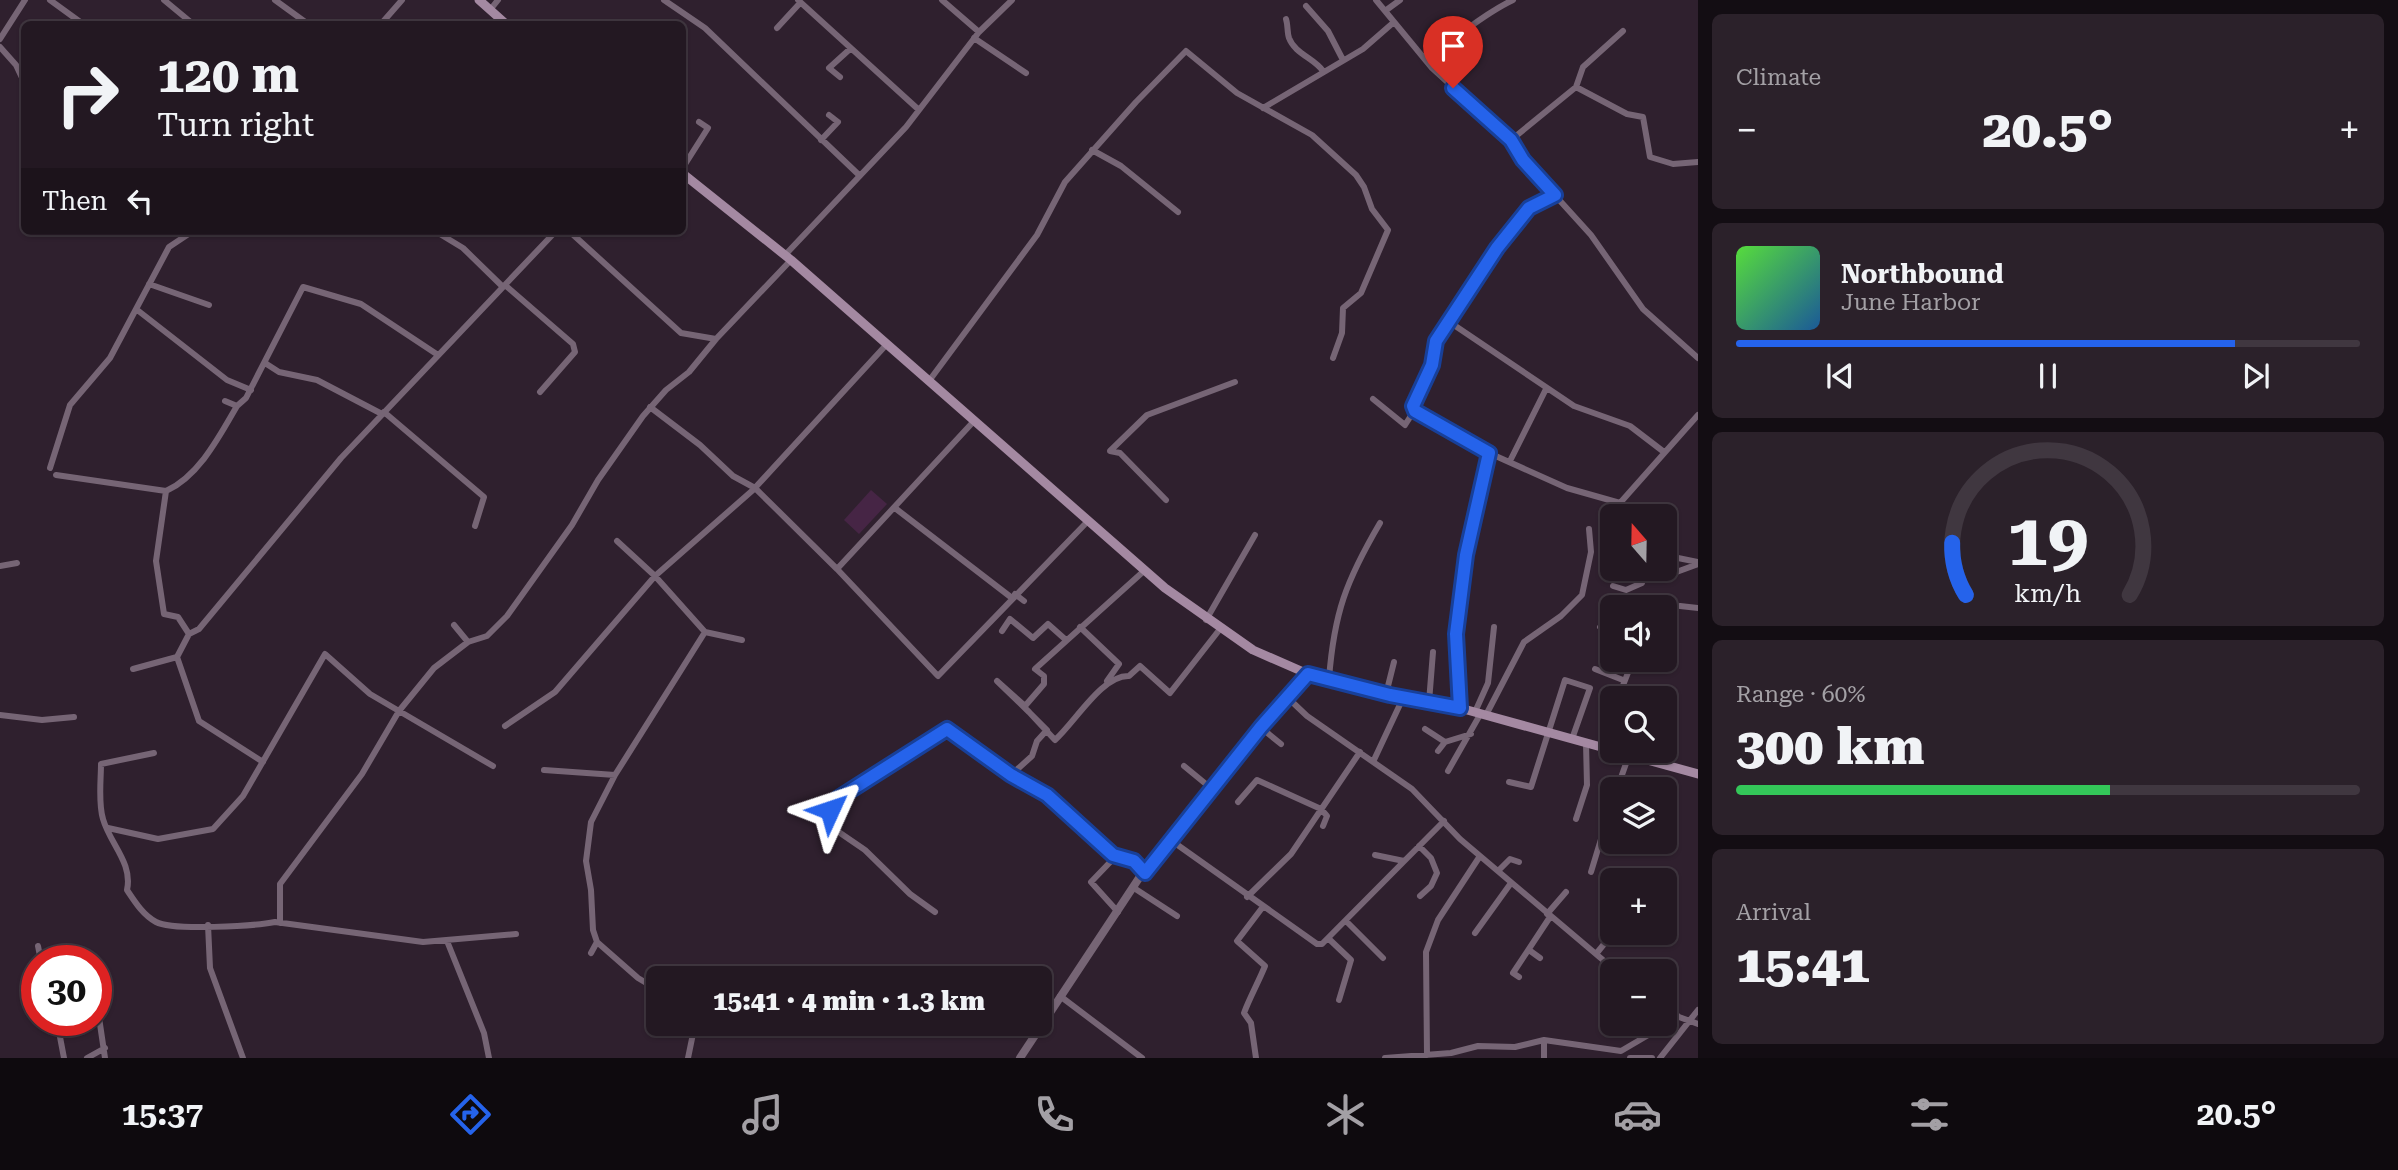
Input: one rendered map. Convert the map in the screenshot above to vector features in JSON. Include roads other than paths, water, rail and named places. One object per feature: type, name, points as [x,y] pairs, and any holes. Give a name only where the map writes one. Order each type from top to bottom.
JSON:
[{"type":"main road","points":[[478,0],[503,21]]},
{"type":"main road","points":[[686,174],[788,257],[1145,570],[1206,620],[1253,650],[1308,674],[1403,698],[1481,713],[1600,746]]},
{"type":"main road","points":[[1658,763],[1698,774]]},
{"type":"street","points":[[0,39],[25,0]]},
{"type":"street","points":[[50,0],[79,21]]},
{"type":"street","points":[[275,0],[304,21]]},
{"type":"street","points":[[384,21],[402,0]]},
{"type":"street","points":[[490,10],[498,0]]},
{"type":"street","points":[[664,0],[705,29],[859,175]]},
{"type":"street","points":[[942,0],[977,35],[1026,74]]},
{"type":"street","points":[[280,923],[280,884],[362,774],[399,711],[434,668],[468,642],[487,636],[507,616],[572,525],[618,450],[650,407],[689,372],[859,175],[906,127],[977,35],[1012,0]]},
{"type":"street","points":[[1376,0],[1423,57],[1511,140],[1523,160],[1591,235],[1643,309],[1698,358]]},
{"type":"street","points":[[1385,11],[1399,0]]},
{"type":"street","points":[[1423,57],[1444,47],[1465,27],[1490,10],[1513,0]]},
{"type":"street","points":[[168,1],[189,21]]},
{"type":"street","points":[[777,28],[799,1],[919,110]]},
{"type":"street","points":[[1306,6],[1328,31],[1343,60]]},
{"type":"street","points":[[1286,19],[1289,37],[1295,47],[1317,62],[1323,72]]},
{"type":"street","points":[[1263,108],[1363,49],[1394,22]]},
{"type":"street","points":[[1511,140],[1576,87],[1583,67],[1623,31]]},
{"type":"street","points":[[0,47],[16,65],[21,76]]},
{"type":"street","points":[[840,77],[829,68],[850,49]]},
{"type":"street","points":[[929,381],[1037,235],[1065,182],[1186,51],[1237,93],[1312,135],[1349,168],[1364,187],[1372,209],[1388,230],[1361,293],[1343,308],[1342,333],[1333,358]]},
{"type":"street","points":[[1576,87],[1627,114],[1643,117],[1650,157],[1673,164],[1698,162]]},
{"type":"street","points":[[821,140],[838,122],[829,115]]},
{"type":"street","points":[[686,164],[708,128],[699,122]]},
{"type":"street","points":[[1092,150],[1121,166],[1178,212]]},
{"type":"street","points":[[1555,195],[1529,208],[1497,248],[1448,321],[1436,341],[1432,365],[1413,406],[1415,411],[1489,453],[1567,488],[1620,503],[1698,415]]},
{"type":"street","points":[[50,468],[70,405],[110,358],[169,247],[187,235]]},
{"type":"street","points":[[442,235],[463,248],[573,344],[575,352],[540,392]]},
{"type":"street","points":[[263,762],[199,721],[177,657],[189,634],[199,629],[341,457],[552,235]]},
{"type":"street","points":[[573,235],[681,333],[716,339]]},
{"type":"street","points":[[149,284],[209,305]]},
{"type":"street","points":[[56,475],[166,491],[182,484],[200,463],[250,390],[303,287],[361,304],[438,355]]},
{"type":"street","points":[[136,309],[227,380],[250,390]]},
{"type":"street","points":[[1448,321],[1574,406],[1630,426],[1664,452]]},
{"type":"street","points":[[505,726],[555,692],[655,576],[755,488],[887,344]]},
{"type":"street","points":[[265,362],[279,372],[317,380],[383,413],[484,497],[475,526]]},
{"type":"street","points":[[1166,500],[1119,453],[1110,451],[1147,415],[1235,382]]},
{"type":"street","points":[[1510,461],[1546,389]]},
{"type":"street","points":[[1373,399],[1405,425],[1415,411]]},
{"type":"street","points":[[225,401],[237,406]]},
{"type":"street","points":[[650,407],[733,476],[755,488],[837,569],[938,676],[1088,520]]},
{"type":"street","points":[[837,569],[974,421]]},
{"type":"street","points":[[1460,708],[1456,634],[1466,555],[1489,453]]},
{"type":"street","points":[[166,491],[156,561],[160,591],[164,614],[178,617],[189,634]]},
{"type":"street","points":[[895,508],[1013,596],[1024,601]]},
{"type":"street","points":[[1329,679],[1333,628],[1344,589],[1380,523]]},
{"type":"street","points":[[1448,771],[1524,642],[1561,616],[1582,595],[1591,552],[1589,529]]},
{"type":"street","points":[[1206,620],[1255,535]]},
{"type":"street","points":[[617,541],[655,576],[705,632],[742,640]]},
{"type":"street","points":[[1678,558],[1698,563]]},
{"type":"street","points":[[0,566],[17,563]]},
{"type":"street","points":[[1613,586],[1626,590],[1642,583],[1645,573],[1671,574],[1698,563]]},
{"type":"street","points":[[1080,626],[1119,664],[1075,721],[1055,740],[997,681],[1025,706],[1044,684],[1044,676],[1035,669],[1080,626],[1145,570]]},
{"type":"street","points":[[1680,606],[1698,608]]},
{"type":"street","points":[[1002,631],[1010,619],[1033,638],[1048,624],[1066,640]]},
{"type":"street","points":[[454,625],[468,642]]},
{"type":"street","points":[[1481,713],[1488,682],[1494,627]]},
{"type":"street","points":[[1106,682],[1120,676],[1129,676],[1140,666],[1170,693],[1220,629]]},
{"type":"street","points":[[646,983],[597,942],[593,930],[586,860],[591,822],[615,775],[705,632]]},
{"type":"street","points":[[1429,702],[1433,652]]},
{"type":"street","points":[[108,828],[158,839],[213,829],[243,796],[325,654],[370,694],[493,766]]},
{"type":"street","points":[[134,669],[177,657]]},
{"type":"street","points":[[1386,694],[1394,662]]},
{"type":"street","points":[[1595,669],[1623,680]]},
{"type":"street","points":[[1621,686],[1627,672]]},
{"type":"street","points":[[1020,1058],[1145,873],[1261,727],[1308,674]]},
{"type":"street","points":[[1509,782],[1531,787],[1565,680],[1590,688],[1572,739]]},
{"type":"street","points":[[1287,697],[1412,789],[1480,856],[1601,959]]},
{"type":"street","points":[[1373,762],[1403,698]]},
{"type":"street","points":[[1011,775],[1026,758],[1032,756],[1037,741],[1046,730],[1030,712]]},
{"type":"street","points":[[0,715],[42,720],[74,717]]},
{"type":"street","points":[[1261,727],[1281,744]]},
{"type":"street","points":[[936,912],[909,894],[865,850],[827,824],[831,814],[829,806],[947,729],[1011,775],[1047,795],[1116,856],[1134,861],[1145,873]]},
{"type":"street","points":[[1425,729],[1445,742]]},
{"type":"street","points":[[1438,751],[1445,742],[1471,734]]},
{"type":"street","points":[[1576,819],[1587,785],[1586,743]]},
{"type":"street","points":[[1247,897],[1291,854],[1360,752]]},
{"type":"street","points":[[154,753],[101,764],[103,819],[130,879],[127,890],[144,913],[157,923],[175,927],[280,923],[422,942],[516,934]]},
{"type":"street","points":[[1184,766],[1212,789]]},
{"type":"street","points":[[544,770],[615,775]]},
{"type":"street","points":[[1238,802],[1256,780],[1321,809],[1327,816],[1323,826]]},
{"type":"street","points":[[1172,841],[1262,908],[1317,944],[1329,939],[1444,821]]},
{"type":"street","points":[[1591,872],[1600,842]]},
{"type":"street","points":[[1419,846],[1431,858],[1437,873],[1431,886],[1420,896]]},
{"type":"street","points":[[1375,855],[1404,861]]},
{"type":"street","points":[[1116,856],[1091,882],[1118,912]]},
{"type":"street","points":[[1427,1055],[1426,952],[1438,920],[1480,856]]},
{"type":"street","points":[[1498,871],[1510,859],[1519,862]]},
{"type":"street","points":[[1475,933],[1511,883]]},
{"type":"street","points":[[1134,888],[1177,916]]},
{"type":"street","points":[[1519,977],[1513,973],[1566,891]]},
{"type":"street","points":[[1256,1058],[1251,1023],[1244,1013],[1250,1003],[1250,994],[1265,966],[1237,942],[1262,908]]},
{"type":"street","points":[[1346,921],[1383,958]]},
{"type":"street","points":[[208,925],[210,968],[243,1058]]},
{"type":"street","points":[[1329,939],[1351,961],[1339,1000]]},
{"type":"street","points":[[447,941],[484,1033],[489,1058]]},
{"type":"street","points":[[592,953],[597,942]]},
{"type":"street","points":[[1595,954],[1603,945]]},
{"type":"street","points":[[1529,950],[1540,958]]},
{"type":"street","points":[[1060,996],[1142,1058]]},
{"type":"street","points":[[1660,1058],[1695,1023],[1698,1010]]},
{"type":"street","points":[[1385,1058],[1427,1055],[1478,1046],[1515,1047],[1544,1040],[1621,1051],[1679,1017],[1695,1023]]},
{"type":"street","points":[[103,1036],[105,1058]]},
{"type":"street","points":[[688,1058],[693,1036]]},
{"type":"street","points":[[60,1037],[64,1058]]},
{"type":"street","points":[[1544,1040],[1544,1058]]},
{"type":"street","points":[[87,1058],[105,1048]]},
{"type":"street","points":[[1630,1058],[1653,1058]]}]
